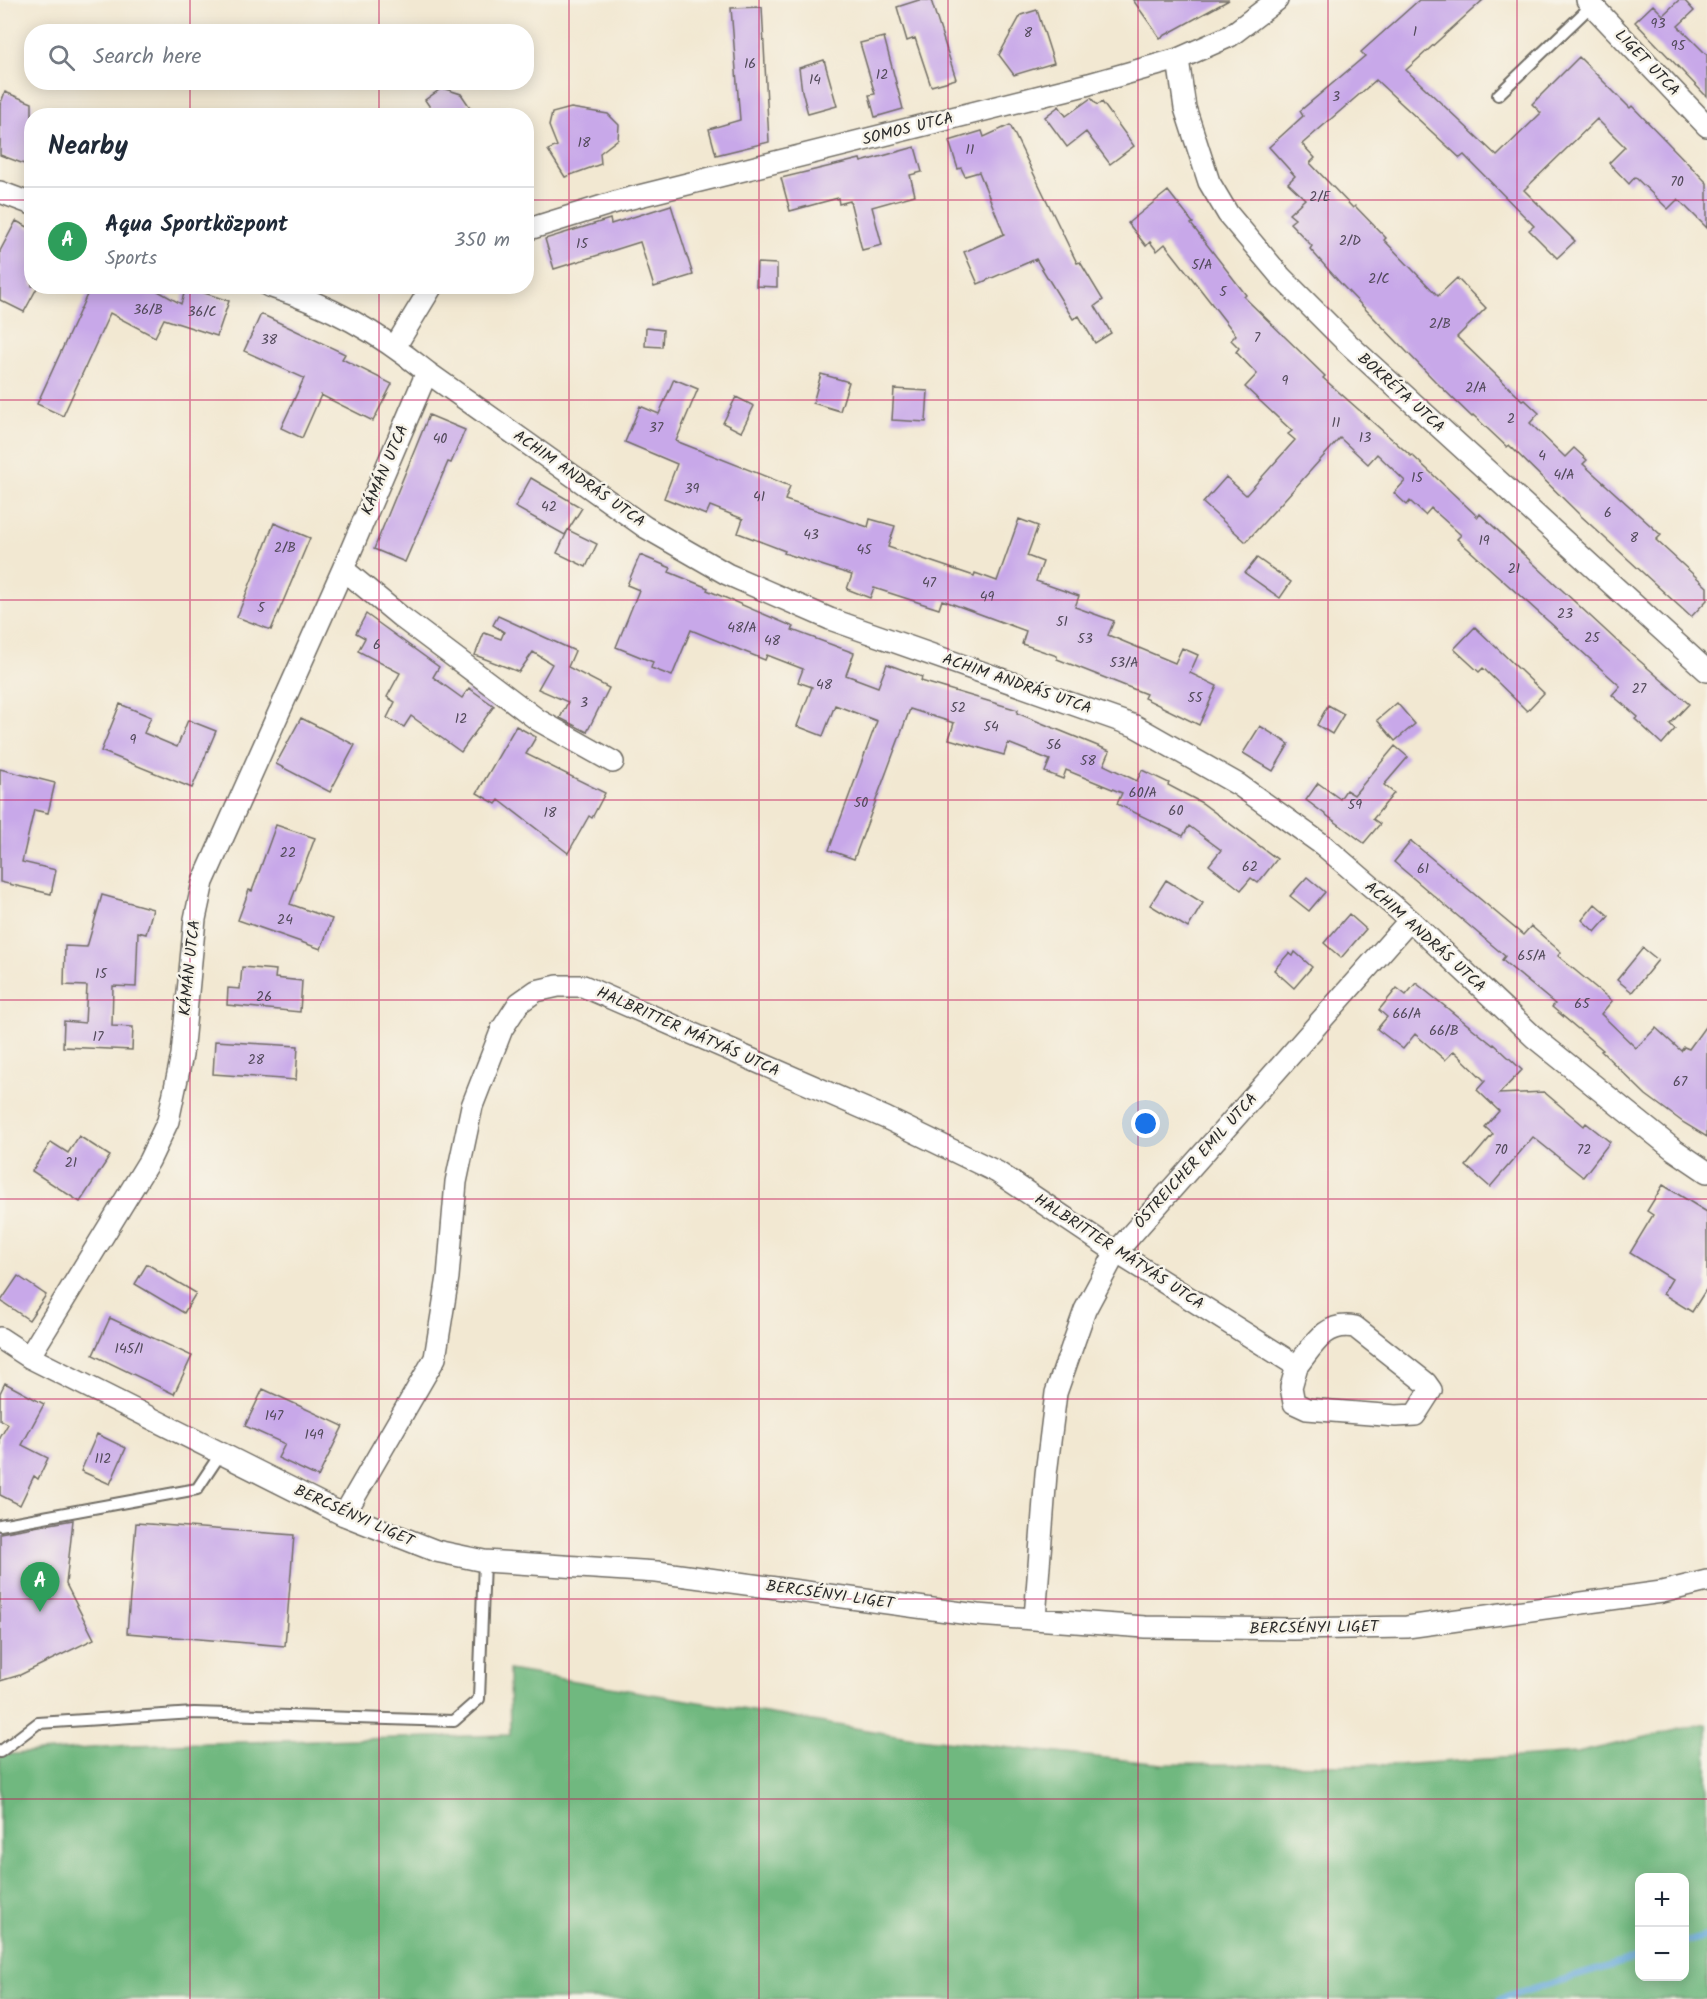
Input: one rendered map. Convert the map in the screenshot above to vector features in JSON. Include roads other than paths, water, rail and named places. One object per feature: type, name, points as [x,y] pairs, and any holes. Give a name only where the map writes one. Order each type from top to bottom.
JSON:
[{"type":"street","name":"SOMOS UTCA","points":[[534,228],[619,201],[1089,84],[1178,59],[1230,36],[1277,0]]},
{"type":"street","name":"LIGET UTCA","points":[[1592,2],[1707,126]]},
{"type":"street","name":"BOKRÉTA UTCA","points":[[1178,59],[1185,108],[1209,182],[1228,214],[1281,277],[1345,341],[1707,671]]},
{"type":"street","points":[[0,192],[24,201]]},
{"type":"street","name":"ACHIM ANDRÁS UTCA","points":[[290,294],[356,321],[645,527],[727,574],[830,619],[1135,726],[1239,785],[1323,845],[1410,920],[1535,1038],[1673,1149],[1707,1172]]},
{"type":"street","points":[[395,347],[427,294]]},
{"type":"street","name":"KÁMÁN UTCA","points":[[29,1357],[149,1161],[168,1120],[182,1055],[195,919],[203,882],[427,372]]},
{"type":"street","points":[[342,569],[401,617],[538,720],[614,762]]},
{"type":"street","name":"ÖSTREICHER EMIL UTCA","points":[[1035,1618],[1046,1474],[1056,1393],[1085,1310],[1116,1252],[1410,920]]},
{"type":"street","name":"HALBRITTER MÁTYÁS UTCA","points":[[344,1515],[435,1358],[448,1277],[456,1182],[472,1106],[501,1029],[519,1003],[536,991],[558,986],[583,986],[886,1118],[997,1172],[1116,1252],[1297,1366]]},
{"type":"street","points":[[1343,1324],[1355,1327],[1426,1383],[1431,1390],[1415,1415],[1396,1416],[1307,1409],[1294,1404],[1291,1387],[1297,1366],[1325,1332],[1343,1324]]},
{"type":"street","name":"BERCSÉNYI LIGET","points":[[0,1338],[29,1357],[344,1515],[436,1551],[484,1561],[657,1572],[977,1615],[1145,1627],[1292,1629],[1407,1626],[1662,1592],[1707,1581]]},
{"type":"lane","points":[[1498,95],[1592,2]]},
{"type":"lane","points":[[0,1526],[197,1489],[220,1453]]},
{"type":"lane","points":[[0,1752],[38,1724],[72,1721],[194,1713],[454,1720],[479,1699],[484,1561]]},
{"type":"waterway","points":[[1689,1941],[1707,1936]]},
{"type":"waterway","points":[[1500,1999],[1635,1958]]},
{"type":"place","name":"Aqua Sportközpont","points":[[40,1612]]}]
